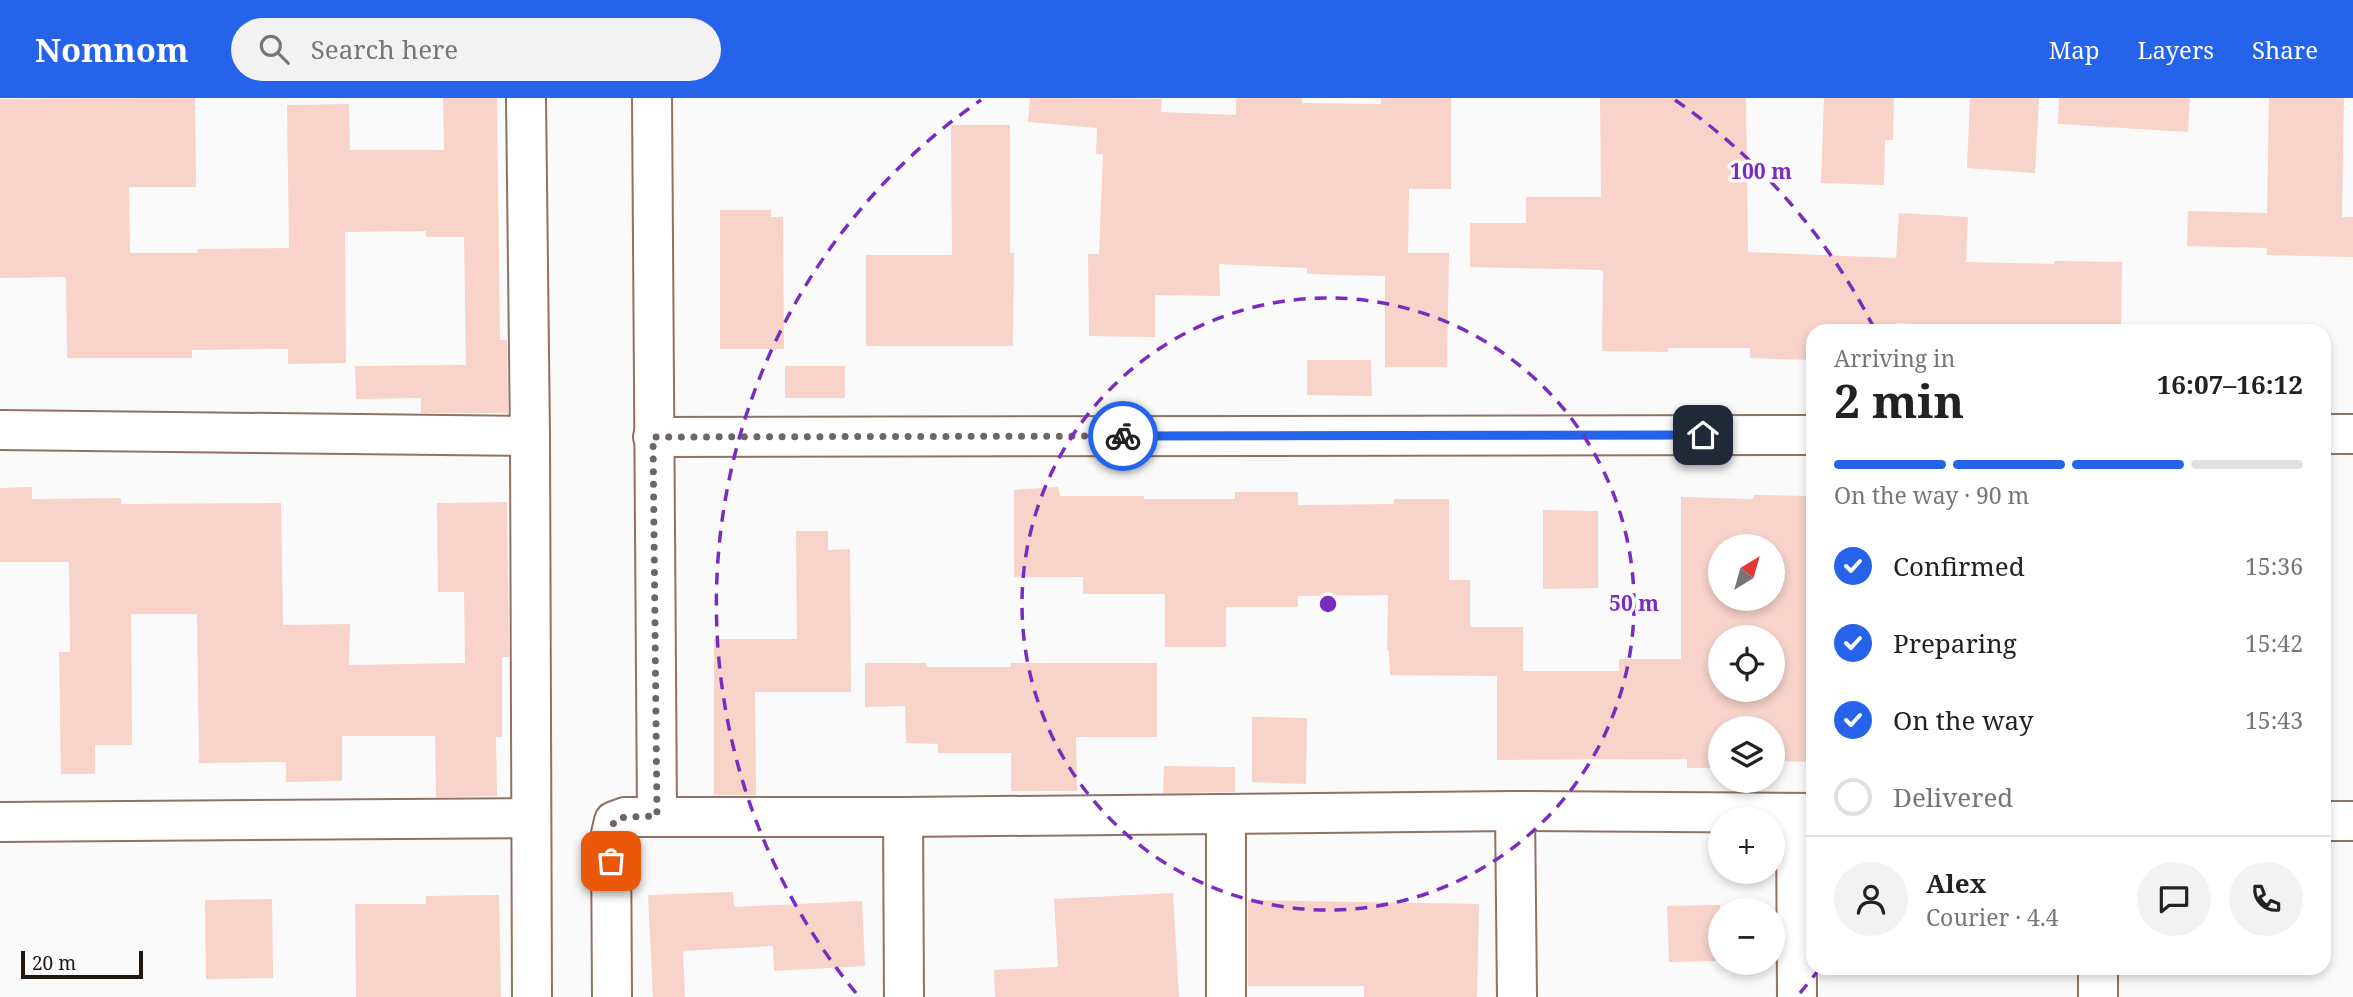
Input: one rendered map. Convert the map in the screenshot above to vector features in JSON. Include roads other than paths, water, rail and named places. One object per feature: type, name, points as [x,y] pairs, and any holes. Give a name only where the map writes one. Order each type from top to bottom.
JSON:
[{"type":"street","points":[[526,98],[532,997]]},
{"type":"street","points":[[652,98],[657,816]]},
{"type":"street","points":[[0,430],[530,436]]},
{"type":"street","points":[[2331,434],[2353,434]]},
{"type":"street","points":[[653,437],[1806,435]]},
{"type":"street","points":[[612,997],[611,834],[614,821],[625,817],[1515,811],[1804,813],[1797,997]]},
{"type":"street","points":[[1515,811],[1517,997]]},
{"type":"street","points":[[1226,814],[1226,997]]},
{"type":"street","points":[[903,817],[904,997]]},
{"type":"street","points":[[0,821],[531,818]]},
{"type":"street","points":[[2331,821],[2353,821]]},
{"type":"street","points":[[2098,975],[2098,997]]}]
